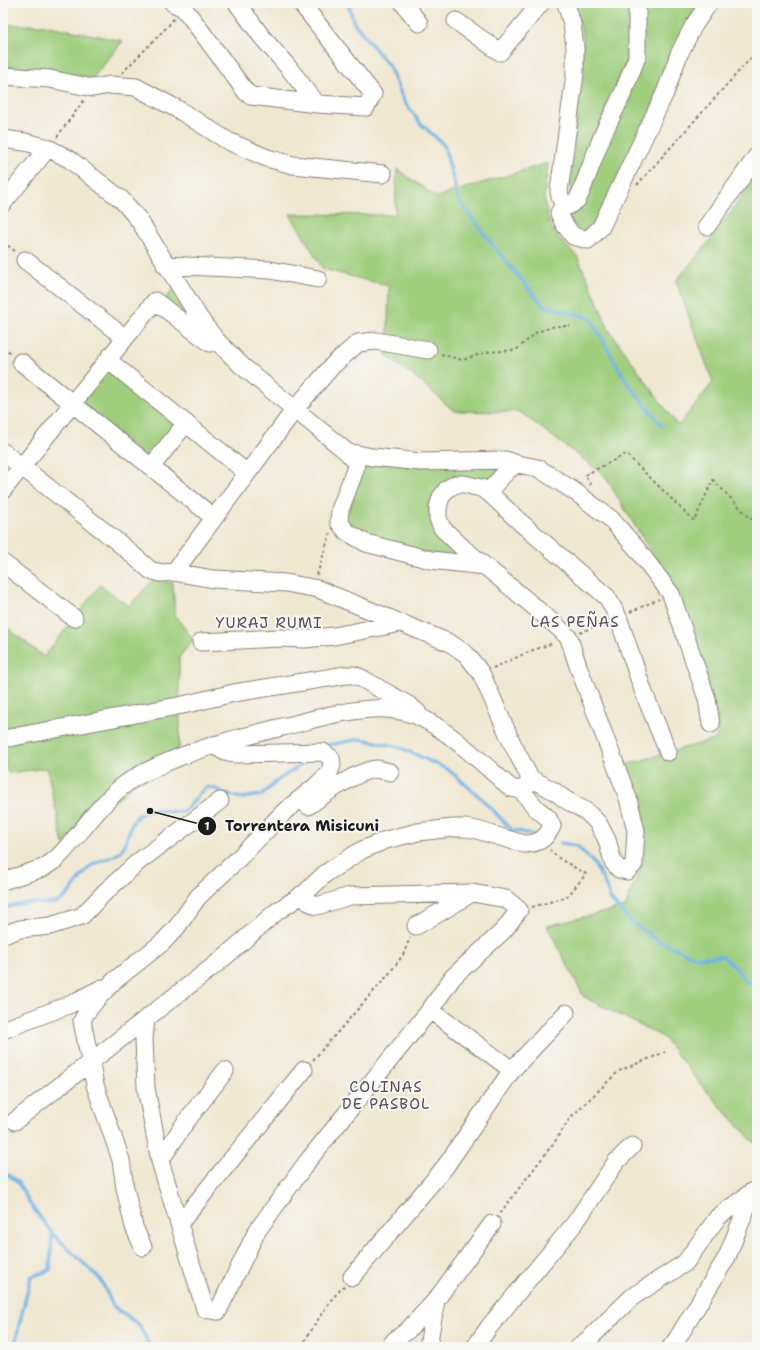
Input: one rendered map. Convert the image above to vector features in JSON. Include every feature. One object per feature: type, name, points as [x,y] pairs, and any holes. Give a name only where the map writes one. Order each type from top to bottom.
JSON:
[{"type":"street","points":[[238,3],[262,37],[317,104]]},
{"type":"street","points":[[177,5],[189,15],[246,92],[251,96],[317,104],[366,107],[373,94],[301,3]]},
{"type":"street","points":[[402,3],[419,22]]},
{"type":"street","points":[[456,21],[500,52],[541,3]]},
{"type":"street","points":[[566,3],[572,24],[575,47],[575,74],[559,191],[560,198],[564,204],[568,206],[572,204],[579,196],[603,134],[624,93],[637,57],[637,3]]},
{"type":"street","points":[[564,204],[559,213],[564,224],[573,236],[588,240],[601,227],[665,92],[679,54],[694,25],[709,3]]},
{"type":"street","points":[[3,76],[50,79],[93,88],[110,85],[136,87],[179,110],[228,141],[267,158],[293,165],[383,174]]},
{"type":"street","points":[[3,139],[25,142],[48,148],[69,159],[122,200],[139,220],[200,319],[216,340],[242,366]]},
{"type":"street","points":[[3,203],[48,148]]},
{"type":"street","points":[[707,226],[757,156]]},
{"type":"street","points":[[25,260],[125,338]]},
{"type":"street","points":[[165,264],[270,270],[318,279]]},
{"type":"street","points":[[3,490],[156,301],[242,366],[347,452],[356,462],[355,470],[340,510],[339,522],[346,532],[366,543],[431,560],[485,566]]},
{"type":"street","points":[[174,572],[213,517],[295,410],[333,365],[358,343],[376,341],[428,350]]},
{"type":"street","points":[[108,360],[247,473]]},
{"type":"street","points":[[21,362],[213,517]]},
{"type":"street","points":[[151,467],[186,424]]},
{"type":"street","points":[[3,452],[120,543],[150,570],[161,573],[174,572],[213,579],[286,583],[318,589],[450,643],[466,654],[481,673],[512,743],[525,784],[536,808],[548,818],[552,826],[549,833],[541,841],[532,844],[524,844],[465,828],[453,828],[418,832],[386,840],[362,850],[326,873],[301,895],[276,912],[220,961],[15,1121]]},
{"type":"street","points":[[347,452],[421,462],[506,460],[517,464],[538,468],[574,491],[611,519],[638,549],[671,594],[707,699],[711,724]]},
{"type":"street","points":[[488,492],[508,470],[517,464]]},
{"type":"street","points":[[3,739],[183,705],[234,693],[354,675],[410,706],[428,722],[449,736],[511,788],[525,784],[554,791],[587,812],[598,823],[607,840],[613,862],[619,870],[627,870],[634,864],[636,832],[628,798],[578,666],[569,638],[463,548],[442,528],[438,518],[438,508],[441,497],[447,489],[456,484],[464,484],[475,486],[488,492],[607,598],[618,617],[644,693],[668,752]]},
{"type":"street","points":[[3,563],[74,618]]},
{"type":"street","points":[[201,642],[279,638],[304,639],[334,636],[401,623]]},
{"type":"street","points":[[3,881],[43,868],[55,860],[63,853],[113,794],[137,776],[169,761],[214,745],[354,710],[372,708],[390,710],[413,715],[428,722]]},
{"type":"street","points":[[143,1247],[134,1227],[125,1188],[121,1160],[95,1085],[82,1021],[96,1000],[114,981],[167,937],[177,927],[198,896],[285,811],[316,786],[329,773],[332,765],[331,758],[323,752],[234,754],[225,752],[214,745]]},
{"type":"street","points":[[267,829],[289,820],[326,792],[364,772],[377,769],[390,772]]},
{"type":"street","points":[[3,934],[20,929],[50,926],[82,916],[103,894],[138,862],[220,801]]},
{"type":"street","points":[[146,1019],[144,1039],[146,1088],[160,1162],[180,1223],[205,1309],[218,1311],[257,1231],[307,1162],[430,1010],[453,977],[504,930],[519,910],[506,899],[472,893],[350,896],[317,906],[309,902],[301,895]]},
{"type":"street","points":[[416,926],[472,893]]},
{"type":"street","points":[[3,1030],[71,1004],[95,993],[114,981]]},
{"type":"street","points":[[430,1010],[512,1070]]},
{"type":"street","points":[[352,1276],[445,1167],[512,1070],[566,1013]]},
{"type":"street","points":[[180,1223],[304,1070]]},
{"type":"street","points":[[160,1162],[185,1123],[225,1071]]},
{"type":"street","points":[[475,1347],[575,1223],[616,1162],[632,1146]]},
{"type":"street","points":[[579,1347],[632,1297],[685,1263],[718,1217],[753,1192],[727,1257],[671,1347]]},
{"type":"street","points":[[389,1347],[395,1340],[408,1331],[436,1300],[492,1224]]},
{"type":"street","points":[[428,1347],[436,1300]]},
{"type":"path","points":[[110,85],[168,26],[177,5]]},
{"type":"path","points":[[637,185],[757,51]]},
{"type":"path","points":[[48,148],[93,88]]},
{"type":"path","points":[[428,350],[462,360],[487,352],[516,350],[537,332],[555,326],[570,326]]},
{"type":"path","points":[[592,487],[584,475],[626,454],[694,521],[713,480],[751,519],[757,520]]},
{"type":"path","points":[[309,588],[317,575],[331,530],[339,522]]},
{"type":"path","points":[[481,673],[533,650],[569,638]]},
{"type":"path","points":[[519,910],[567,897],[586,874],[560,859],[541,841]]},
{"type":"path","points":[[304,1070],[388,975],[403,955],[416,926]]},
{"type":"path","points":[[492,1224],[556,1140],[570,1118],[619,1071],[665,1052]]},
{"type":"path","points":[[301,1346],[330,1301],[352,1276]]},
{"type":"green space","points":[[574,3],[630,3],[630,53],[570,197],[583,36]]},
{"type":"green space","points":[[645,3],[701,3],[598,219],[582,232],[570,221],[591,179]]},
{"type":"green space","points":[[3,25],[44,25],[123,41],[93,78],[17,66],[3,67]]},
{"type":"green space","points":[[548,163],[544,198],[549,222],[559,239],[577,256],[609,330],[678,426],[713,382],[676,281],[718,231],[757,174],[757,1146],[702,1086],[663,1037],[584,997],[547,926],[625,907],[643,862],[646,827],[625,765],[716,739],[719,723],[671,585],[604,475],[520,412],[454,411],[421,382],[387,356],[389,286],[323,269],[290,214],[395,215],[397,169],[436,197]]},
{"type":"green space","points":[[173,289],[203,332],[163,302]]},
{"type":"green space","points":[[108,368],[180,426],[151,461],[79,404]]},
{"type":"green space","points":[[364,461],[503,466],[485,484],[440,487],[431,500],[429,509],[430,517],[434,526],[447,541],[469,560],[388,545],[350,527],[347,516]]},
{"type":"green space","points":[[153,580],[173,583],[175,616],[193,639],[179,658],[179,748],[63,844],[47,768],[8,773],[3,753],[3,624],[44,657],[100,585],[129,606]]},
{"type":"waterway","points":[[348,3],[354,23],[389,66],[404,101],[420,123],[444,145],[459,201],[518,276],[544,306],[590,318],[626,381],[662,426]]},
{"type":"waterway","points":[[327,745],[361,739],[399,747],[449,770],[481,798],[512,830],[535,835]]},
{"type":"waterway","points":[[3,908],[27,903],[48,904],[65,898],[82,875],[90,867],[97,862],[113,857],[120,852],[135,818],[141,814],[157,810],[181,812],[186,809],[207,787],[242,798],[262,795],[278,780],[304,763]]},
{"type":"waterway","points":[[561,843],[577,846],[593,862],[603,879],[611,900],[630,921],[657,940],[695,957],[722,956],[735,967],[747,982],[757,986]]},
{"type":"waterway","points":[[3,1172],[19,1184],[30,1204],[52,1233],[101,1280],[113,1306],[140,1326],[150,1347]]},
{"type":"waterway","points":[[15,1347],[31,1277],[50,1270],[52,1233]]},
{"type":"place","name":"Torrentera Misicuni","points":[[150,811]]},
{"type":"district","name":"LAS PEÑAS","points":[[575,622]]},
{"type":"district","name":"YURAJ RUMI","points":[[269,623]]},
{"type":"district","name":"COLINAS DE PASBOL","points":[[386,1096]]}]
